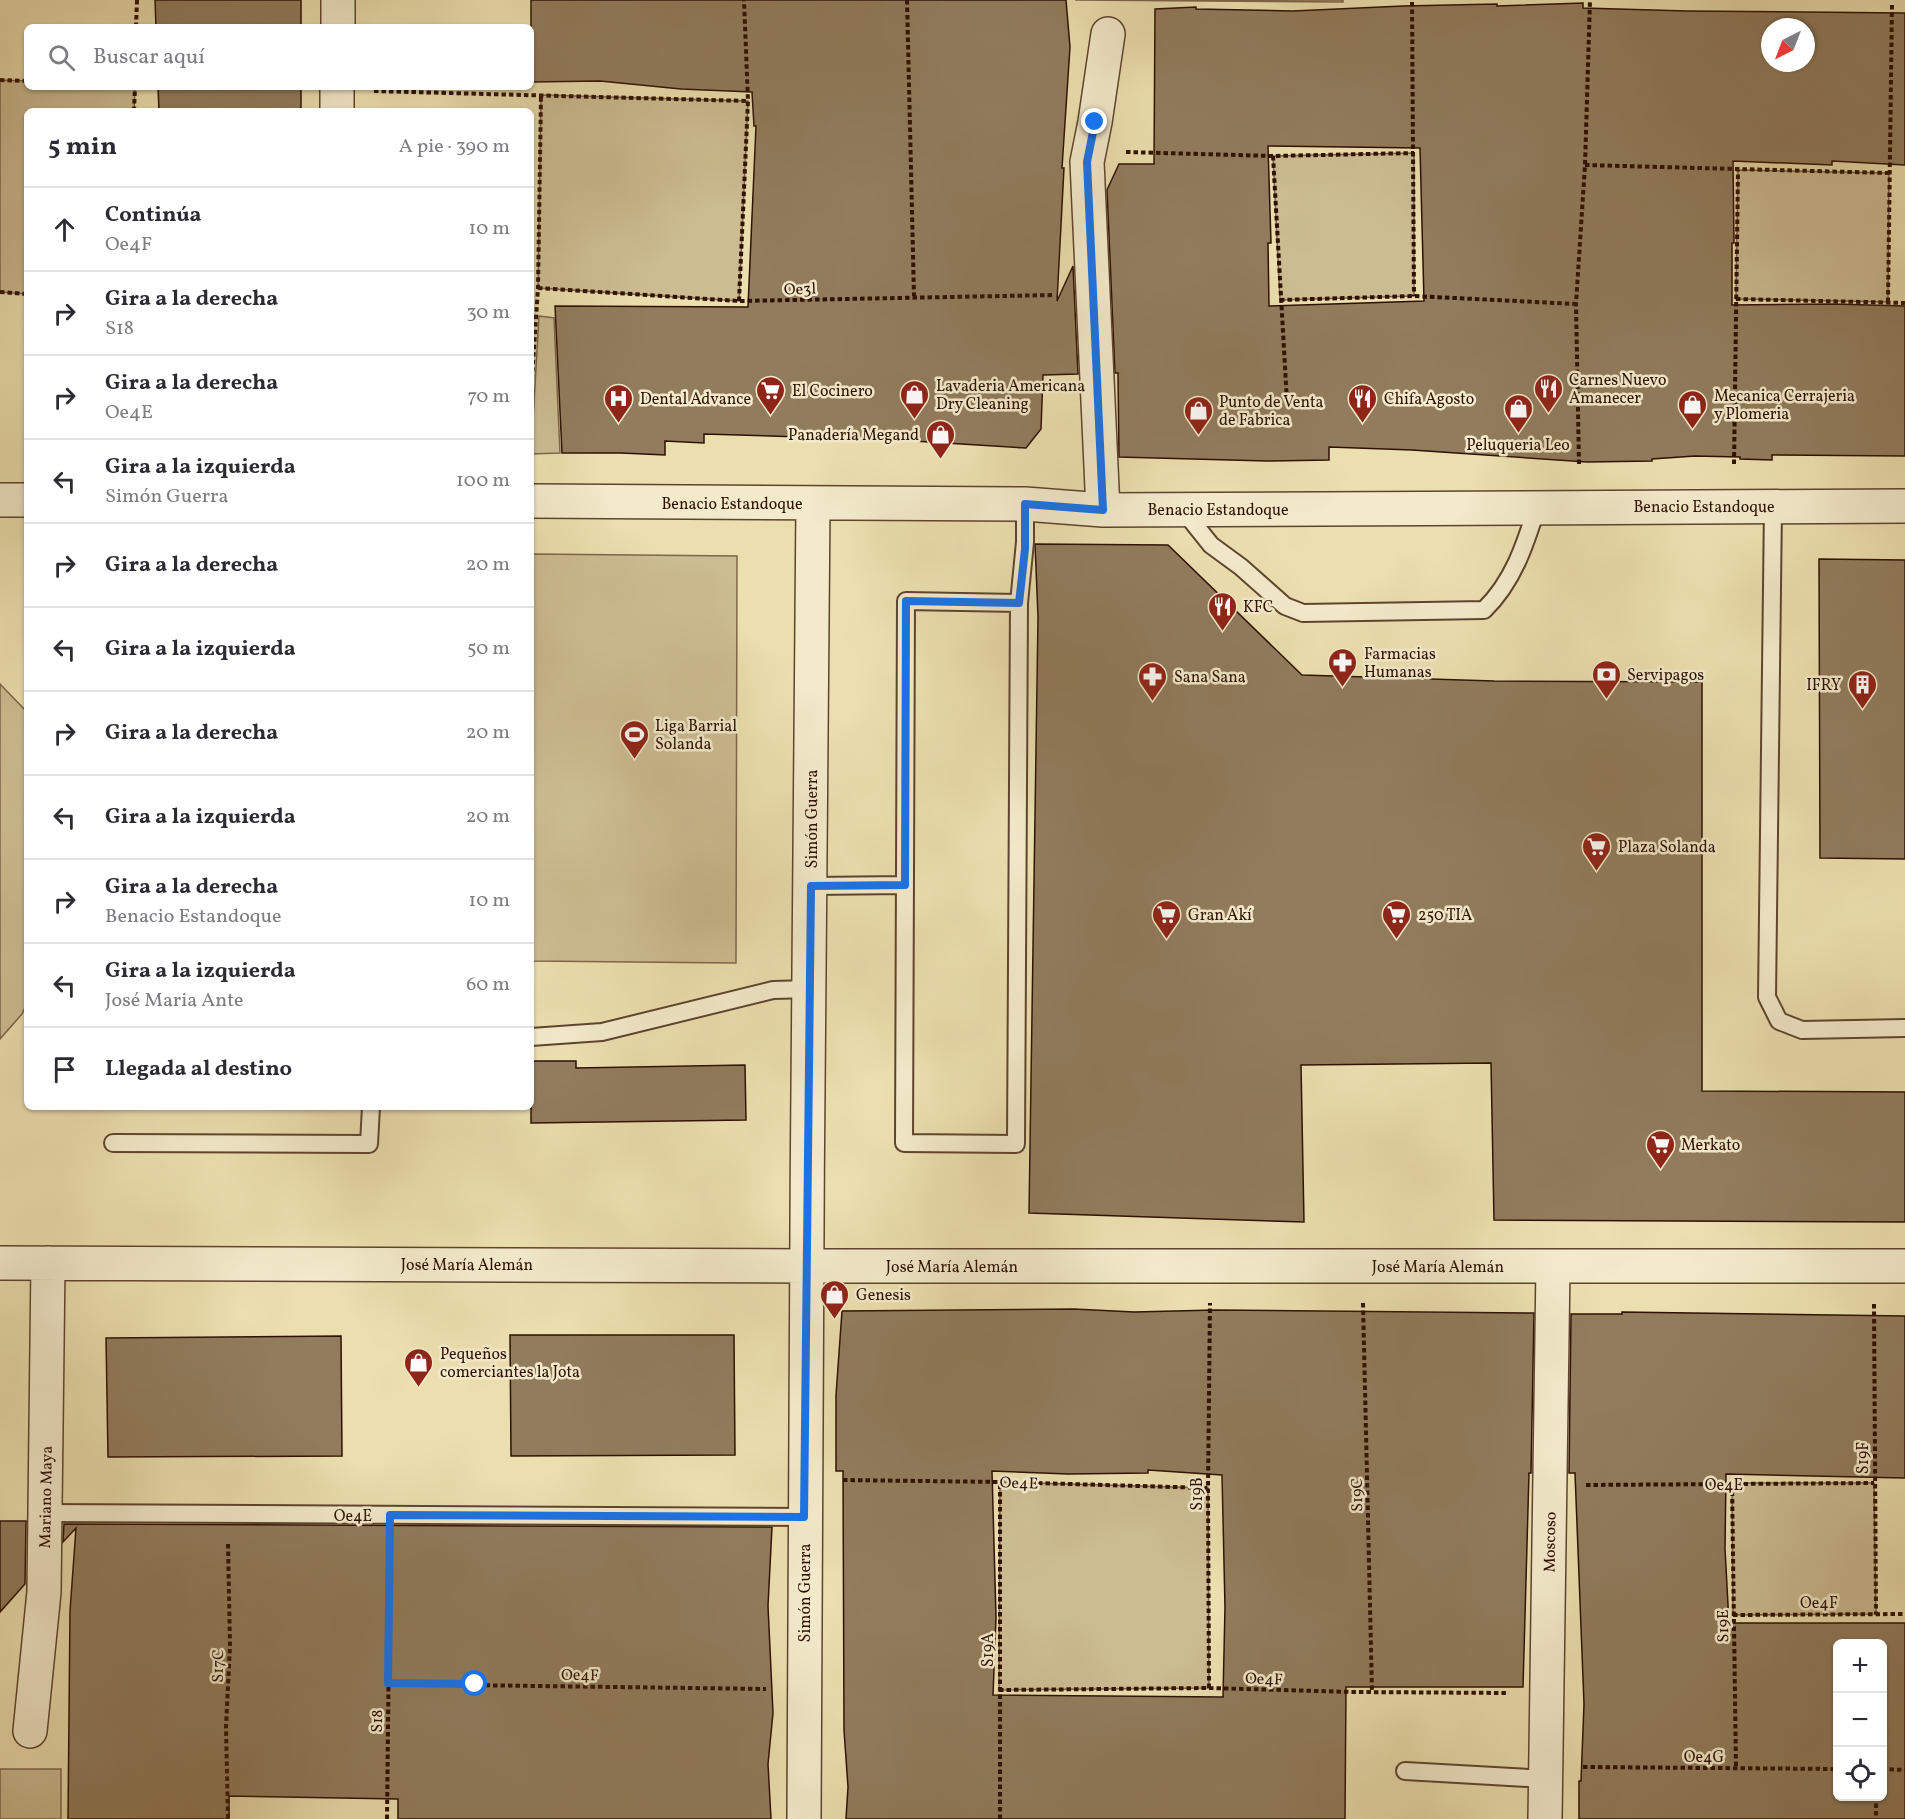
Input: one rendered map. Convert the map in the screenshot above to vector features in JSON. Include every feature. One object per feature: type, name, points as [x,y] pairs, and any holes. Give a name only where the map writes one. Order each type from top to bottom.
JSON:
[{"type":"street","points":[[338,0],[338,24]]},
{"type":"street","points":[[1103,510],[1087,162],[1108,34]]},
{"type":"street","points":[[339,108],[349,90]]},
{"type":"street","points":[[0,500],[24,500]]},
{"type":"street","name":"Benacio Estandoque","points":[[534,501],[1025,504],[1103,510],[1905,506]]},
{"type":"street","name":"Simón Guerra","points":[[804,1819],[804,1517],[813,503]]},
{"type":"street","name":"José María Alemán","points":[[0,1263],[1905,1266]]},
{"type":"street","name":"Mariano Maya","points":[[30,1731],[44,1592],[48,1263]]},
{"type":"street","name":"Moscoso","points":[[1545,1819],[1553,1266]]},
{"type":"lane","points":[[1019,603],[906,601],[904,1143],[1016,1144],[1019,603],[1025,549],[1025,504]]},
{"type":"lane","points":[[1773,506],[1767,997],[1779,1021],[1802,1030],[1905,1028]]},
{"type":"lane","points":[[1182,509],[1211,545],[1241,567],[1286,606],[1303,613],[1484,610],[1499,596],[1515,566],[1537,507]]},
{"type":"lane","points":[[811,886],[905,885]]},
{"type":"lane","points":[[534,1037],[602,1032],[773,990],[810,989]]},
{"type":"lane","points":[[113,1143],[369,1144],[371,1110]]},
{"type":"lane","name":"Oe4E","points":[[45,1514],[804,1517]]},
{"type":"lane","points":[[1405,1771],[1546,1779]]},
{"type":"path","points":[[136,24],[137,0]]},
{"type":"path","points":[[739,301],[748,101],[744,0]]},
{"type":"path","points":[[907,0],[914,297]]},
{"type":"path","points":[[1579,464],[1576,304],[1585,165],[1590,0]]},
{"type":"path","points":[[1412,2],[1414,296]]},
{"type":"path","points":[[1888,302],[1892,4]]},
{"type":"path","points":[[0,80],[24,81]]},
{"type":"path","points":[[134,108],[135,90]]},
{"type":"path","points":[[382,90],[748,101]]},
{"type":"path","points":[[534,349],[538,288],[541,95]]},
{"type":"path","points":[[1125,152],[1273,156],[1414,153]]},
{"type":"path","points":[[1273,156],[1287,402]]},
{"type":"path","points":[[1585,165],[1889,173]]},
{"type":"path","points":[[1734,464],[1738,170]]},
{"type":"path","name":"Oe3l","points":[[538,288],[739,301],[1063,294]]},
{"type":"path","points":[[0,292],[24,294]]},
{"type":"path","points":[[1280,300],[1414,296],[1576,304]]},
{"type":"path","points":[[1736,299],[1905,303]]},
{"type":"path","name":"S19C","points":[[1363,1298],[1372,1692]]},
{"type":"path","name":"S19B","points":[[1209,1688],[1210,1300]]},
{"type":"path","name":"S19F","points":[[1874,1303],[1876,1614]]},
{"type":"path","name":"Oe4E","points":[[842,1480],[1208,1488]]},
{"type":"path","name":"S19A","points":[[1000,1482],[1000,1819]]},
{"type":"path","name":"Oe4E","points":[[1584,1485],[1874,1483]]},
{"type":"path","name":"S19E","points":[[1732,1484],[1736,1768]]},
{"type":"path","name":"S17C","points":[[228,1514],[227,1571],[230,1645],[226,1727],[228,1819]]},
{"type":"path","name":"S18","points":[[387,1819],[390,1515]]},
{"type":"path","name":"Oe4F","points":[[1733,1615],[1905,1614]]},
{"type":"path","name":"Oe4F","points":[[388,1683],[772,1689]]},
{"type":"path","name":"Oe4F","points":[[999,1690],[1209,1688],[1517,1693]]},
{"type":"path","name":"Oe4G","points":[[1582,1767],[1833,1769]]},
{"type":"path","points":[[1887,1769],[1905,1770]]},
{"type":"path","points":[[1876,1801],[1876,1819]]},
{"type":"shaded area","points":[[1075,0],[1343,0],[1343,2]]},
{"type":"shaded area","points":[[0,80],[24,81],[24,90],[135,90],[134,108],[24,108],[24,294],[0,292]]},
{"type":"shaded area","points":[[541,95],[748,101],[739,301],[538,288]]},
{"type":"shaded area","points":[[1414,153],[1414,296],[1280,300],[1273,156]]},
{"type":"shaded area","points":[[1738,170],[1889,173],[1888,302],[1736,299]]},
{"type":"shaded area","points":[[539,316],[554,318],[560,453],[534,454],[534,402]]},
{"type":"shaded area","name":"Liga Barrial Solanda","points":[[534,554],[737,556],[736,963],[534,961]]},
{"type":"shaded area","points":[[0,684],[24,709],[24,1010],[0,1039]]},
{"type":"shaded area","points":[[1000,1482],[1208,1488],[1209,1688],[999,1690]]},
{"type":"shaded area","points":[[1732,1483],[1874,1483],[1876,1614],[1733,1615]]},
{"type":"shaded area","points":[[0,1769],[61,1769],[61,1819],[0,1819]]},
{"type":"building","points":[[155,0],[301,0],[301,24],[156,24]]},
{"type":"building","points":[[531,0],[1066,0],[1070,47],[1062,168],[1064,168],[1057,301],[1073,266],[1078,374],[1043,375],[1041,429],[1026,448],[897,440],[704,434],[704,443],[665,441],[665,455],[562,453],[555,306],[748,307],[756,126],[754,126],[752,92],[681,89],[600,81],[534,82],[534,24],[531,24]]},
{"type":"building","points":[[1583,3],[1583,8],[1905,13],[1905,165],[1832,161],[1832,165],[1733,161],[1732,305],[1905,306],[1905,456],[1772,455],[1772,460],[1695,456],[1652,459],[1652,461],[1587,462],[1412,450],[1329,447],[1329,460],[1267,461],[1119,457],[1118,373],[1115,373],[1107,190],[1119,164],[1154,164],[1155,9],[1196,7],[1196,9],[1293,11],[1497,4],[1497,6]],"holes":[[[1268,146],[1420,148],[1424,301],[1269,306],[1268,243],[1271,243]]]},
{"type":"building","points":[[158,90],[301,90],[301,108],[159,108]]},
{"type":"building","points":[[1035,544],[1168,545],[1302,675],[1494,681],[1702,682],[1702,1091],[1905,1092],[1905,1222],[1494,1220],[1491,1063],[1301,1065],[1304,1222],[1029,1213],[1038,617]]},
{"type":"building","name":"IFRY","points":[[1819,559],[1905,560],[1905,859],[1820,858]]},
{"type":"building","points":[[534,1061],[576,1061],[576,1068],[745,1065],[746,1120],[531,1123],[531,1110],[534,1110]]},
{"type":"building","points":[[1074,1309],[1134,1312],[1215,1310],[1534,1313],[1523,1687],[1346,1687],[1345,1819],[846,1819],[848,1787],[844,1730],[843,1471],[836,1471],[836,1395],[842,1311]],"holes":[[[1148,1470],[1222,1475],[1225,1607],[1223,1697],[993,1695],[996,1617],[992,1471],[1068,1474],[1148,1473]]]},
{"type":"building","points":[[1622,1312],[1905,1316],[1905,1478],[1726,1474],[1725,1549],[1729,1623],[1905,1623],[1905,1819],[1579,1819],[1584,1704],[1575,1473],[1569,1473],[1571,1314],[1622,1314]]},
{"type":"building","points":[[510,1335],[734,1335],[735,1455],[511,1456]]},
{"type":"building","points":[[341,1336],[342,1456],[108,1457],[106,1338]]},
{"type":"building","points":[[0,1521],[26,1521],[25,1584],[0,1612]]},
{"type":"building","points":[[64,1524],[772,1527],[768,1606],[773,1713],[768,1764],[771,1819],[398,1819],[398,1799],[229,1796],[229,1819],[68,1819],[70,1611],[76,1528],[63,1542]]},
{"type":"place","name":"Carnes Nuevo Amanecer","points":[[1548,414]]},
{"type":"place","name":"El Cocinero","points":[[771,416]]},
{"type":"place","name":"Lavaderia Americana Dry Cleaning","points":[[915,420]]},
{"type":"place","name":"Dental Advance","points":[[619,424]]},
{"type":"place","name":"Chifa Agosto","points":[[1363,424]]},
{"type":"place","name":"Mecanica Cerrajeria y Plomeria","points":[[1693,430]]},
{"type":"place","name":"Peluqueria Leo","points":[[1518,434]]},
{"type":"place","name":"Punto de Venta de Fabrica","points":[[1198,436]]},
{"type":"place","name":"Panadería Megand","points":[[940,460]]},
{"type":"place","name":"KFC","points":[[1222,632]]},
{"type":"place","name":"Farmacias Humanas","points":[[1343,688]]},
{"type":"place","name":"Servipagos","points":[[1606,700]]},
{"type":"place","name":"Sana Sana","points":[[1153,702]]},
{"type":"place","name":"IFRY","points":[[1862,710]]},
{"type":"place","name":"Liga Barrial Solanda","points":[[634,760]]},
{"type":"place","name":"Plaza Solanda","points":[[1597,872]]},
{"type":"place","name":"Gran Akí","points":[[1167,940]]},
{"type":"place","name":"250 TIA","points":[[1397,940]]},
{"type":"place","name":"Merkato","points":[[1660,1170]]},
{"type":"place","name":"Genesis","points":[[835,1320]]},
{"type":"place","name":"Pequeños comerciantes la Jota","points":[[419,1388]]},
{"type":"route","points":[[475,1684],[388,1683],[390,1515],[804,1517],[811,886],[905,885],[906,601],[1019,603],[1025,549],[1025,504],[1103,510],[1087,162],[1095,122]]}]
